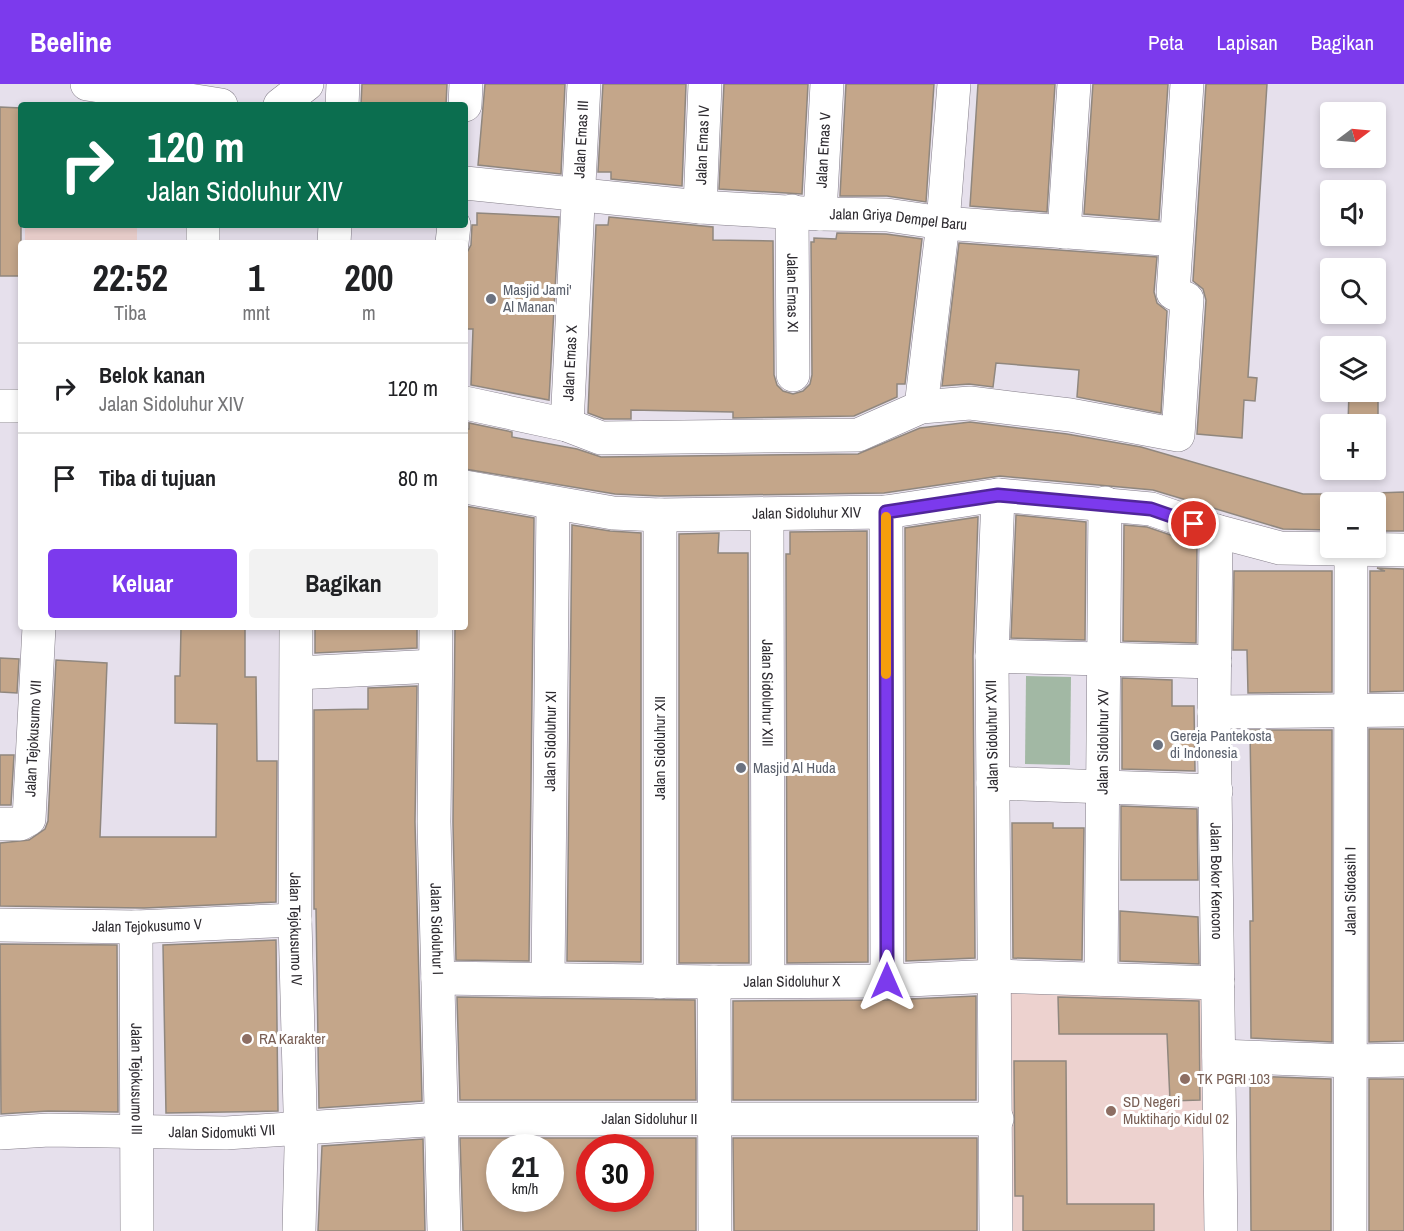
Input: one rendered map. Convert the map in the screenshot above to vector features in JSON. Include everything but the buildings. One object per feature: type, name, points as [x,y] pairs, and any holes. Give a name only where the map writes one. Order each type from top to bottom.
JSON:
[{"type":"street","points":[[87,84],[209,99]]},
{"type":"street","points":[[284,102],[307,84]]},
{"type":"street","points":[[342,102],[344,84]]},
{"type":"street","points":[[465,102],[466,84]]},
{"type":"street","name":"Jalan Emas III","points":[[578,195],[584,84]]},
{"type":"street","name":"Jalan Emas IV","points":[[700,207],[705,84]]},
{"type":"street","name":"Jalan Emas V","points":[[806,213],[827,84]]},
{"type":"street","points":[[921,407],[943,222],[954,84]]},
{"type":"street","points":[[1064,232],[1074,84]]},
{"type":"street","points":[[468,404],[567,425],[601,438],[858,435],[921,407],[970,403],[1070,415],[1178,435],[1187,298],[1173,293],[1187,84]]},
{"type":"street","name":"Jalan Griya Dempel Baru","points":[[468,183],[700,207],[887,215],[943,222],[1176,240]]},
{"type":"street","name":"Jalan Emas X","points":[[567,425],[578,195]]},
{"type":"street","name":"Jalan Emas XI","points":[[793,375],[806,213]]},
{"type":"street","points":[[0,406],[18,406]]},
{"type":"street","name":"Jalan Sidoluhur XIV","points":[[468,489],[613,513],[660,515],[886,512],[998,495],[1151,509],[1216,531],[1280,548],[1320,549]]},
{"type":"street","name":"Jalan Sidoluhur XVII","points":[[996,1231],[992,656],[998,495]]},
{"type":"street","name":"Jalan Sidoluhur XV","points":[[1101,980],[1100,787],[1105,503]]},
{"type":"street","name":"Jalan Sidoluhur XI","points":[[548,979],[553,504]]},
{"type":"street","points":[[886,512],[887,981]]},
{"type":"street","name":"Jalan Sidoluhur XII","points":[[660,515],[660,982]]},
{"type":"street","name":"Jalan Sidoluhur XIII","points":[[767,515],[768,980]]},
{"type":"street","name":"Jalan Bokor Kencono","points":[[1216,531],[1215,712],[1221,1231]]},
{"type":"street","name":"Jalan Sidoluhur XIV","points":[[1386,550],[1404,550]]},
{"type":"street","name":"Jalan Sidoasih I","points":[[1350,1231],[1351,558]]},
{"type":"street","name":"Jalan Tejokusumo VII","points":[[0,824],[20,824],[29,819],[39,630]]},
{"type":"street","name":"Jalan Tejokusumo IV","points":[[296,630],[295,920],[300,1130],[299,1231]]},
{"type":"street","name":"Jalan Sidoluhur I","points":[[436,630],[434,822],[444,1231]]},
{"type":"street","points":[[992,656],[1215,662]]},
{"type":"street","points":[[297,673],[435,666]]},
{"type":"street","points":[[1215,712],[1350,708],[1404,710]]},
{"type":"street","points":[[993,783],[1216,791]]},
{"type":"street","name":"Jalan Tejokusumo V","points":[[0,925],[136,927],[295,920]]},
{"type":"street","name":"Jalan Tejokusumo III","points":[[136,927],[137,1231]]},
{"type":"street","name":"Jalan Sidoluhur X","points":[[438,978],[714,982],[887,981],[995,976],[1218,983]]},
{"type":"street","points":[[714,982],[715,1231]]},
{"type":"street","points":[[1219,1056],[1350,1061],[1404,1060]]},
{"type":"street","name":"Jalan Sidoluhur II","points":[[300,1130],[442,1119],[715,1121],[997,1119]]},
{"type":"street","name":"Jalan Sidomukti VII","points":[[0,1133],[49,1130],[226,1133],[300,1130]]},
{"type":"shaded area","points":[[25,228],[137,228],[137,240],[25,240]]},
{"type":"shaded area","name":"SD Negeri Muktiharjo Kidul 02","points":[[1213,989],[1217,1231],[1009,1231],[1005,992]]},
{"type":"green space","points":[[1026,676],[1071,677],[1070,765],[1025,764]]},
{"type":"slow traffic","points":[[886,517],[886,674]]},
{"type":"place","name":"Masjid Jami' Al Manan","points":[[491,299]]},
{"type":"place","name":"Gereja Pantekosta di Indonesia","points":[[1158,745]]},
{"type":"place","name":"Masjid Al Huda","points":[[741,768]]},
{"type":"place","name":"RA Karakter","points":[[247,1039]]},
{"type":"place","name":"TK PGRI 103","points":[[1185,1079]]},
{"type":"place","name":"SD Negeri Muktiharjo Kidul 02","points":[[1111,1111]]},
{"type":"route","points":[[887,981],[886,512],[998,495],[1151,509],[1194,524]]}]
